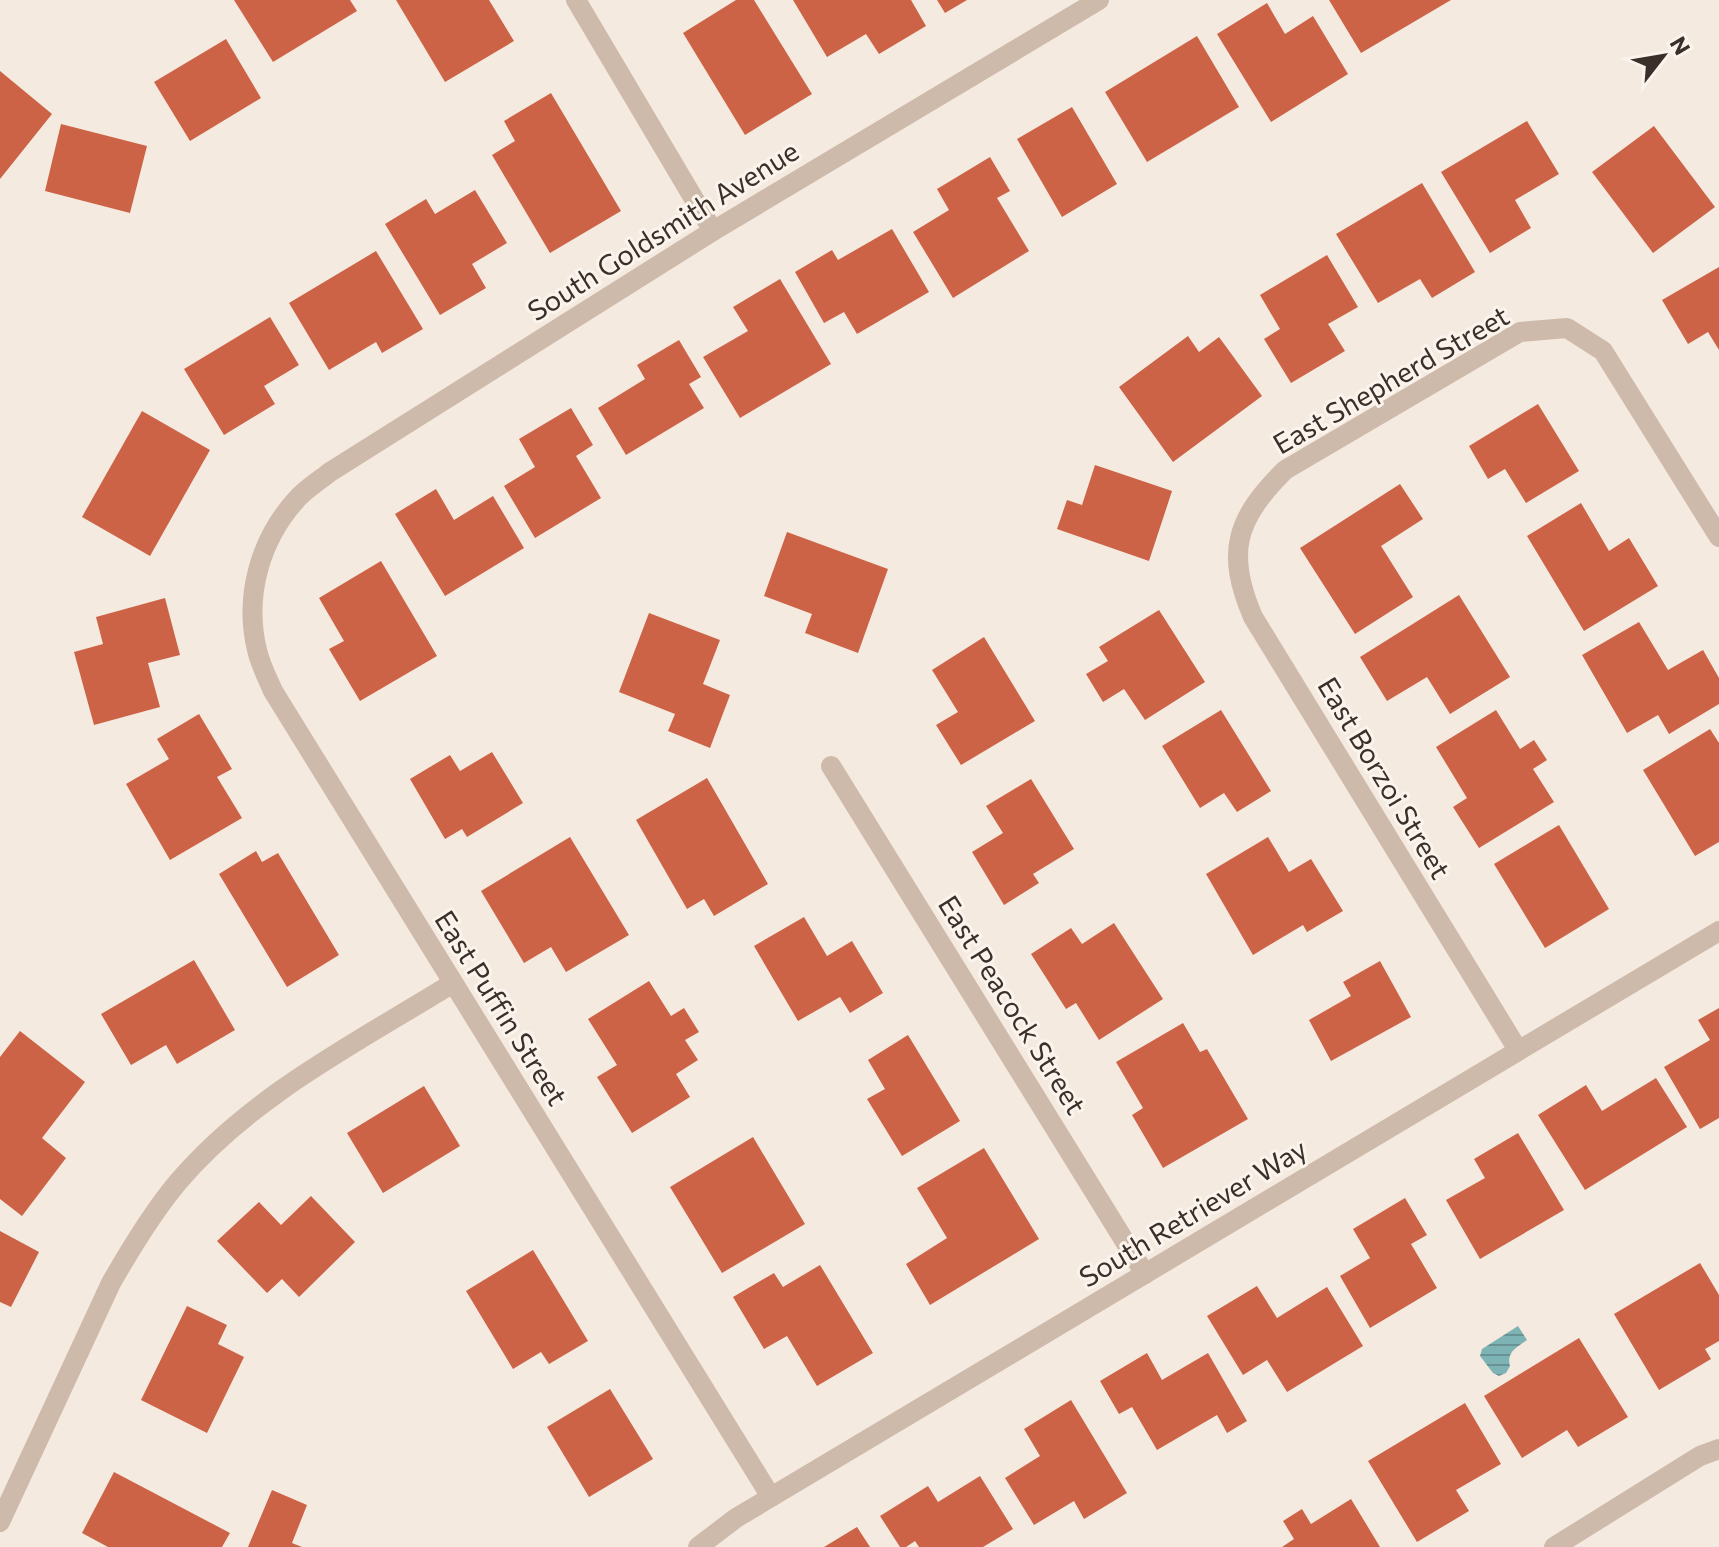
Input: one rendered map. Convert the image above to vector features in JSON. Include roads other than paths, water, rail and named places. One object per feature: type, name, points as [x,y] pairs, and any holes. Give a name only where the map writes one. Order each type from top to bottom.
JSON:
[{"type":"street","points":[[576,0],[713,231]]},
{"type":"street","name":"South Goldsmith Avenue","points":[[273,530],[298,497],[330,472],[713,231],[1099,0]]},
{"type":"street","name":"East Shepherd Street","points":[[1244,524],[1260,495],[1285,470],[1520,332],[1567,328],[1603,351],[1719,537]]},
{"type":"street","name":"East Borzoi Street","points":[[1244,524],[1237,553],[1240,585],[1253,617],[1518,1050]]},
{"type":"street","name":"East Puffin Street","points":[[273,530],[257,568],[251,610],[257,651],[273,691],[771,1497]]},
{"type":"street","name":"East Peacock Street","points":[[831,766],[1145,1274]]},
{"type":"street","name":"South Retriever Way","points":[[698,1547],[736,1518],[1719,931]]},
{"type":"street","points":[[0,1522],[111,1283],[131,1247],[179,1182],[206,1152],[268,1099],[453,983]]},
{"type":"street","points":[[1554,1547],[1700,1456],[1719,1449]]},
{"type":"water","points":[[1518,1326],[1527,1340],[1513,1350],[1510,1366],[1506,1373],[1499,1376],[1480,1356],[1482,1349]]}]
